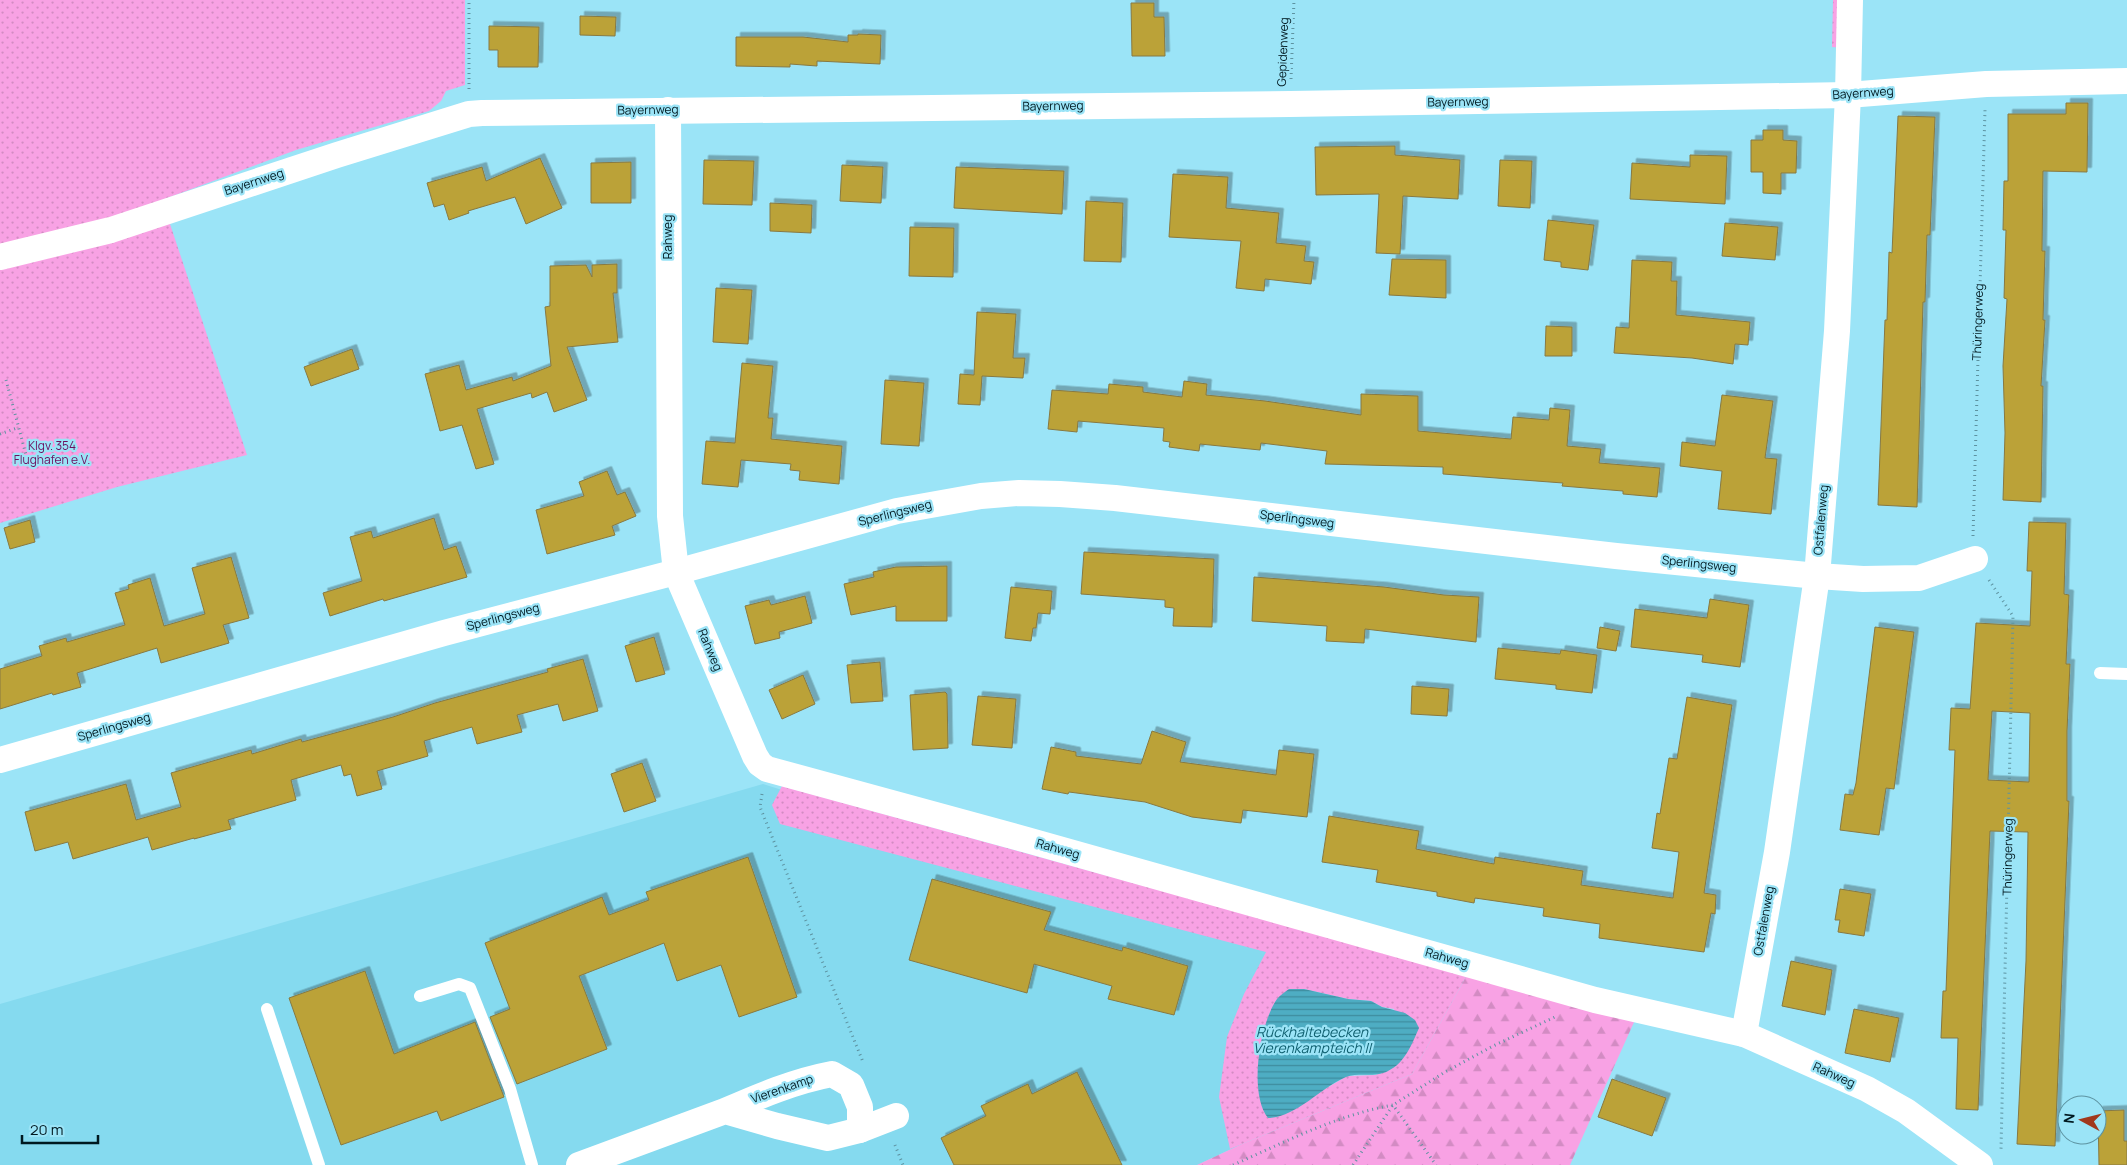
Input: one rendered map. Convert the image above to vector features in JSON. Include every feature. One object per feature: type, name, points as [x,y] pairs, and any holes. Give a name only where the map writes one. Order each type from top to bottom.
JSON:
[{"type":"street","name":"Ostfalenweg","points":[[1744,1034],[1777,852],[1817,576],[1837,331],[1848,95],[1850,0]]},
{"type":"street","name":"Bayernweg","points":[[0,257],[111,230],[337,155],[469,114],[1848,95],[1986,84],[2127,82]]},
{"type":"street","name":"Rahweg","points":[[668,110],[670,516],[676,572],[760,764],[767,769],[1595,1000],[1744,1034],[1867,1089],[1990,1161]]},
{"type":"street","name":"Sperlingsweg","points":[[0,760],[444,633],[897,511],[981,496],[1019,493],[1115,498],[1616,556],[1817,576]]},
{"type":"street","points":[[1817,576],[1864,579],[1918,578],[1975,560]]},
{"type":"street","name":"Vierenkamp","points":[[579,1165],[725,1111],[754,1098],[813,1078],[832,1074],[851,1085],[860,1107],[860,1130]]},
{"type":"street","name":"Vierenkamp","points":[[725,1111],[828,1138],[860,1130],[891,1117]]},
{"type":"lane","points":[[2100,673],[2127,674]]},
{"type":"lane","points":[[420,996],[459,984],[470,988],[510,1090],[532,1165]]},
{"type":"lane","points":[[267,1010],[319,1165]]},
{"type":"path","points":[[469,0],[469,114]]},
{"type":"path","name":"Gepidenweg","points":[[1290,104],[1294,0]]},
{"type":"path","name":"Thüringerweg","points":[[1986,84],[1972,524],[1975,560],[2013,616],[1990,1161]]},
{"type":"path","points":[[6,380],[17,428],[29,466]]},
{"type":"path","points":[[0,434],[17,428]]},
{"type":"path","points":[[767,769],[760,807],[866,1069]]},
{"type":"path","points":[[1233,1165],[1305,1133],[1372,1109],[1393,1105],[1445,1072],[1493,1046],[1595,1000]]},
{"type":"path","points":[[1353,1165],[1393,1105]]},
{"type":"path","points":[[1393,1105],[1436,1165]]},
{"type":"path","points":[[891,1117],[903,1165]]},
{"type":"shaded area","points":[[763,784],[1278,946],[1242,1144],[1197,1165],[0,1165],[0,1004]]},
{"type":"green space","name":"Klgv. 354 Flughafen e.V.","points":[[0,0],[465,0],[465,85],[446,91],[441,101],[429,111],[296,150],[162,200],[247,455],[117,487],[0,523]]},
{"type":"green space","points":[[1833,0],[1844,0],[1843,48],[1832,47]]},
{"type":"green space","points":[[782,786],[1467,975],[1412,1074],[1230,1149],[1219,1097],[1227,1037],[1244,994],[1266,952],[780,824],[772,805]],"holes":[[[1304,989],[1348,999],[1371,1001],[1382,1007],[1394,1009],[1388,1071],[1375,1075],[1347,1076],[1277,1117],[1265,1029],[1278,999]]]},
{"type":"green space","points":[[1467,975],[1639,1011],[1570,1165],[1197,1165],[1242,1144],[1412,1074]]},
{"type":"water","name":"Rückhaltebecken Vierenkampteich II","points":[[1289,989],[1304,989],[1348,999],[1371,1001],[1382,1007],[1405,1013],[1415,1020],[1419,1028],[1407,1053],[1394,1068],[1378,1074],[1346,1077],[1289,1113],[1268,1118],[1262,1107],[1259,1092],[1258,1076],[1261,1041],[1271,1010],[1278,998]]},
{"type":"building","points":[[1131,3],[1154,3],[1154,17],[1164,17],[1165,56],[1132,56]]},
{"type":"building","points":[[580,16],[616,17],[615,36],[580,35]]},
{"type":"building","points":[[489,26],[539,27],[538,67],[498,67],[498,50],[489,50]]},
{"type":"building","points":[[848,35],[881,35],[880,64],[817,61],[817,66],[790,64],[790,67],[736,66],[736,37],[803,37],[848,42]]},
{"type":"building","points":[[2066,103],[2088,103],[2087,172],[2043,171],[2042,251],[2045,251],[2043,320],[2045,320],[2041,386],[2043,386],[2041,502],[2003,500],[2005,433],[2003,366],[2007,299],[2004,298],[2006,230],[2003,230],[2004,181],[2008,181],[2008,114],[2066,114]]},
{"type":"building","points":[[1898,116],[1935,117],[1930,235],[1927,235],[1925,302],[1923,302],[1917,507],[1878,505],[1885,320],[1887,320],[1889,252],[1892,253]]},
{"type":"building","points":[[1763,130],[1783,130],[1783,140],[1797,141],[1796,173],[1781,173],[1781,194],[1763,193],[1763,172],[1751,172],[1751,140],[1763,140]]},
{"type":"building","points":[[1395,146],[1395,155],[1460,160],[1458,199],[1403,196],[1400,254],[1376,253],[1379,194],[1316,195],[1315,147]]},
{"type":"building","points":[[1690,155],[1727,156],[1725,204],[1630,199],[1632,163],[1690,167]]},
{"type":"building","points":[[540,158],[562,208],[526,224],[515,197],[468,211],[469,213],[449,220],[444,204],[434,207],[427,183],[482,167],[486,181]]},
{"type":"building","points":[[704,160],[754,161],[752,205],[703,204]]},
{"type":"building","points":[[1500,160],[1532,161],[1530,208],[1498,206]]},
{"type":"building","points":[[631,162],[631,203],[591,203],[591,163]]},
{"type":"building","points":[[842,165],[883,167],[881,203],[840,201]]},
{"type":"building","points":[[956,167],[1064,171],[1062,214],[954,208]]},
{"type":"building","points":[[1173,174],[1228,177],[1226,208],[1279,213],[1276,243],[1306,246],[1304,261],[1314,262],[1311,284],[1265,279],[1264,291],[1236,288],[1241,241],[1169,237]]},
{"type":"building","points":[[1086,201],[1123,203],[1121,262],[1084,261]]},
{"type":"building","points":[[770,203],[812,205],[811,233],[770,231]]},
{"type":"building","points":[[1548,220],[1594,225],[1588,270],[1561,267],[1561,262],[1544,260]]},
{"type":"building","points":[[1725,223],[1778,227],[1775,260],[1722,256]]},
{"type":"building","points":[[910,227],[954,228],[953,277],[909,276]]},
{"type":"building","points":[[1392,259],[1446,260],[1446,298],[1389,295]]},
{"type":"building","points":[[1632,260],[1672,262],[1671,281],[1677,281],[1676,315],[1750,322],[1748,345],[1735,344],[1733,364],[1692,358],[1614,353],[1616,327],[1629,328]]},
{"type":"building","points":[[617,264],[617,293],[613,293],[618,342],[567,347],[587,400],[554,412],[547,392],[532,398],[531,393],[477,409],[494,464],[476,469],[462,425],[440,431],[425,374],[459,365],[466,390],[512,377],[513,381],[551,366],[545,307],[550,306],[550,266],[586,265],[592,277],[592,265]]},
{"type":"building","points":[[716,288],[752,290],[748,344],[713,342]]},
{"type":"building","points":[[977,312],[1016,314],[1013,358],[1025,358],[1023,378],[982,376],[980,405],[958,404],[960,374],[974,375]]},
{"type":"building","points":[[1546,326],[1572,327],[1572,356],[1545,356]]},
{"type":"building","points":[[352,349],[359,369],[311,386],[304,367]]},
{"type":"building","points":[[742,363],[773,366],[768,418],[773,418],[771,439],[842,446],[839,484],[799,480],[800,471],[790,470],[791,464],[741,460],[738,487],[702,484],[706,441],[735,443]]},
{"type":"building","points":[[885,380],[924,383],[919,446],[881,444]]},
{"type":"building","points":[[1184,381],[1207,384],[1206,395],[1265,401],[1361,415],[1361,394],[1418,396],[1418,431],[1511,439],[1513,417],[1549,420],[1550,408],[1570,410],[1567,446],[1601,449],[1599,463],[1660,468],[1657,497],[1623,494],[1623,491],[1562,486],[1563,483],[1443,474],[1443,467],[1325,464],[1327,451],[1261,443],[1260,450],[1200,444],[1199,451],[1169,447],[1170,442],[1163,441],[1164,428],[1078,421],[1077,432],[1048,429],[1052,390],[1108,394],[1109,384],[1143,387],[1143,392],[1182,397]]},
{"type":"building","points":[[1722,395],[1773,401],[1765,458],[1777,459],[1771,514],[1718,509],[1722,471],[1680,466],[1682,442],[1715,446]]},
{"type":"building","points":[[607,471],[617,495],[625,492],[636,516],[612,526],[615,535],[547,554],[536,510],[584,496],[579,482]]},
{"type":"building","points":[[434,518],[444,550],[456,546],[467,577],[384,601],[383,599],[330,616],[323,593],[362,581],[350,537],[371,531],[373,538]]},
{"type":"building","points":[[30,520],[35,542],[10,549],[4,528]]},
{"type":"building","points":[[2029,522],[2066,523],[2064,594],[2069,595],[2066,664],[2070,664],[2067,731],[2067,801],[2069,801],[2055,1146],[2017,1144],[2026,961],[2028,832],[1990,831],[1978,1110],[1956,1109],[1958,1038],[1941,1038],[1943,991],[1946,991],[1955,750],[1949,750],[1951,708],[1970,709],[1976,623],[2030,626],[2032,571],[2027,571]],"holes":[[[1992,711],[2030,713],[2029,782],[1988,780]]]},
{"type":"building","points":[[1084,552],[1214,559],[1212,627],[1173,626],[1174,608],[1165,607],[1165,600],[1081,594]]},
{"type":"building","points":[[231,557],[249,618],[223,625],[229,643],[161,663],[157,648],[77,673],[81,687],[53,695],[52,693],[0,709],[0,669],[42,656],[39,646],[66,638],[67,642],[125,625],[115,593],[129,589],[128,585],[150,578],[164,626],[205,614],[192,568]]},
{"type":"building","points":[[947,566],[947,621],[896,621],[896,606],[851,615],[844,584],[874,577],[873,572],[896,567]]},
{"type":"building","points":[[1254,577],[1384,587],[1444,595],[1479,597],[1476,642],[1365,629],[1364,643],[1326,641],[1327,626],[1252,621]]},
{"type":"building","points":[[1011,587],[1052,591],[1050,614],[1038,613],[1036,628],[1033,628],[1031,641],[1005,638]]},
{"type":"building","points":[[805,596],[812,623],[779,632],[780,638],[755,644],[745,606],[769,600],[771,605]]},
{"type":"building","points":[[1710,599],[1749,605],[1740,667],[1702,662],[1703,655],[1631,647],[1635,609],[1707,618]]},
{"type":"building","points":[[1600,627],[1620,631],[1616,651],[1597,648]]},
{"type":"building","points":[[1875,627],[1914,632],[1894,789],[1886,788],[1879,835],[1840,830],[1845,794],[1853,795],[1856,783]]},
{"type":"building","points":[[654,637],[665,674],[636,682],[625,646]]},
{"type":"building","points":[[1498,648],[1560,654],[1561,650],[1597,655],[1592,693],[1556,689],[1556,685],[1495,679]]},
{"type":"building","points":[[583,659],[598,711],[563,721],[558,704],[517,715],[522,732],[477,744],[472,727],[424,741],[428,756],[377,771],[382,789],[357,796],[351,774],[344,776],[341,765],[291,780],[296,800],[228,820],[231,829],[152,850],[148,837],[73,859],[68,842],[35,851],[25,812],[126,784],[136,820],[181,807],[171,773],[251,750],[252,754],[301,739],[302,742],[393,717],[435,703],[548,672],[547,669]]},
{"type":"building","points":[[880,662],[883,701],[851,703],[847,665]]},
{"type":"building","points":[[803,675],[815,704],[782,719],[769,690]]},
{"type":"building","points":[[1412,686],[1449,689],[1447,716],[1411,714]]},
{"type":"building","points":[[945,692],[947,694],[948,748],[913,750],[910,695]]},
{"type":"building","points":[[978,696],[1016,699],[1012,748],[972,745]]},
{"type":"building","points":[[1687,697],[1732,705],[1704,893],[1716,895],[1715,914],[1711,913],[1704,952],[1599,938],[1600,924],[1543,916],[1544,908],[1475,898],[1474,903],[1437,896],[1437,892],[1376,882],[1378,870],[1322,862],[1329,816],[1419,831],[1416,849],[1494,864],[1495,857],[1583,871],[1581,885],[1673,898],[1679,852],[1652,848],[1657,813],[1660,814],[1669,758],[1677,759]]},
{"type":"building","points":[[1152,731],[1186,742],[1180,762],[1276,775],[1279,750],[1314,754],[1307,817],[1243,810],[1241,823],[1192,817],[1145,802],[1069,792],[1068,794],[1042,789],[1051,747],[1076,752],[1076,756],[1141,764]]},
{"type":"building","points":[[642,763],[656,801],[624,812],[611,774]]},
{"type":"building","points":[[748,857],[797,997],[739,1017],[721,965],[677,981],[664,943],[579,976],[607,1049],[517,1084],[490,1017],[510,1009],[485,943],[602,897],[609,915],[649,900],[646,892]]},
{"type":"building","points":[[932,879],[1051,912],[1044,930],[1122,951],[1123,947],[1188,966],[1174,1015],[1108,999],[1112,986],[1034,964],[1027,993],[909,960]]},
{"type":"building","points":[[1840,889],[1871,894],[1864,936],[1838,932],[1840,920],[1835,920]]},
{"type":"building","points":[[1791,961],[1832,970],[1825,1015],[1782,1006]]},
{"type":"building","points":[[365,971],[394,1054],[475,1022],[504,1097],[441,1121],[437,1111],[341,1145],[289,998]]},
{"type":"building","points":[[1854,1009],[1899,1018],[1890,1062],[1845,1053]]},
{"type":"building","points":[[1077,1072],[1122,1165],[954,1165],[941,1138],[986,1116],[981,1106],[1028,1084],[1032,1094]]},
{"type":"building","points":[[1612,1079],[1666,1098],[1652,1136],[1598,1117]]},
{"type":"building","points":[[2124,1110],[2124,1141],[2127,1141],[2127,1165],[2099,1165],[2099,1145],[2107,1145],[2107,1111]]}]
